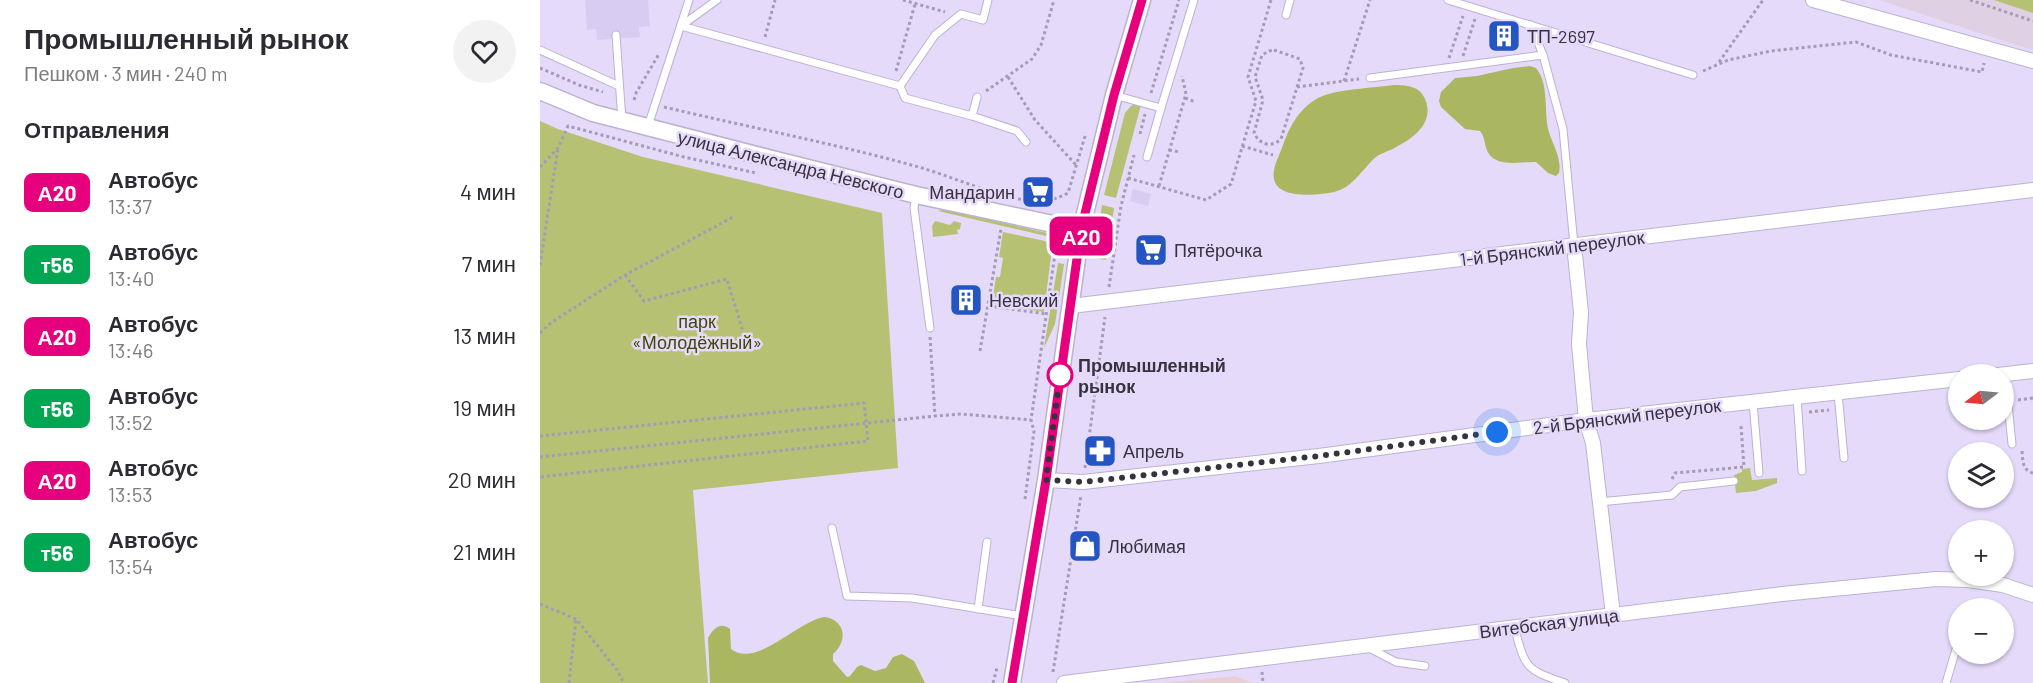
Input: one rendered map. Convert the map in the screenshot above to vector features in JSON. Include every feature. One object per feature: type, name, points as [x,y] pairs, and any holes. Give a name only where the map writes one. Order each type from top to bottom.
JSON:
[{"type":"street","points":[[1012,683],[1046,480],[1081,230],[1114,95],[1142,0]]},
{"type":"street","points":[[1813,0],[2033,61]]},
{"type":"street","name":"улица Александра Невского","points":[[540,91],[593,113],[648,128],[916,195],[1081,230]]},
{"type":"street","name":"1-й Брянский переулок","points":[[1071,306],[2033,190]]},
{"type":"street","points":[[1574,245],[1581,312],[1579,344],[1586,420],[1593,443],[1613,615]]},
{"type":"street","points":[[2014,373],[2033,371]]},
{"type":"street","name":"2-й Брянский переулок","points":[[1046,480],[1083,482],[1319,456],[1586,420],[1948,380]]},
{"type":"street","name":"Витебская улица","points":[[1064,683],[1782,594],[1942,579],[2003,585],[2033,595]]},
{"type":"lane","points":[[648,128],[689,0]]},
{"type":"lane","points":[[681,26],[717,0]]},
{"type":"lane","points":[[900,86],[935,35],[961,14],[983,20],[988,0]]},
{"type":"lane","points":[[1147,157],[1194,0]]},
{"type":"lane","points":[[1286,15],[1290,0]]},
{"type":"lane","points":[[1448,0],[1693,75]]},
{"type":"lane","points":[[1532,25],[1543,55],[1563,129],[1574,245]]},
{"type":"lane","points":[[681,26],[900,86]]},
{"type":"lane","points":[[615,35],[621,121]]},
{"type":"lane","points":[[540,50],[619,87]]},
{"type":"lane","points":[[1370,78],[1543,55]]},
{"type":"lane","points":[[900,86],[905,98],[1017,131],[1026,142]]},
{"type":"lane","points":[[1114,95],[1161,108]]},
{"type":"lane","points":[[972,117],[977,97]]},
{"type":"lane","points":[[916,195],[914,208],[930,328]]},
{"type":"lane","points":[[1838,393],[1844,458]]},
{"type":"lane","points":[[1797,397],[1802,471]]},
{"type":"lane","points":[[1750,402],[1759,473]]},
{"type":"lane","points":[[1599,502],[1668,496],[1680,487],[1734,481]]},
{"type":"lane","points":[[832,528],[847,596],[912,598],[1023,616]]},
{"type":"lane","points":[[978,609],[987,542]]},
{"type":"lane","points":[[1514,627],[1528,667],[1538,674],[1565,683]]},
{"type":"lane","points":[[1364,646],[1396,662],[1425,666]]},
{"type":"lane","points":[[1946,683],[1952,664]]},
{"type":"path","points":[[762,48],[775,0]]},
{"type":"path","points":[[903,0],[958,16]]},
{"type":"path","points":[[977,97],[1032,59],[1041,45],[1054,0]]},
{"type":"path","points":[[1128,178],[1206,200],[1231,184],[1256,101],[1248,77],[1271,0]]},
{"type":"path","points":[[1344,81],[1370,0]]},
{"type":"path","points":[[1717,64],[1763,0]]},
{"type":"path","points":[[1970,0],[2033,21]]},
{"type":"path","points":[[892,84],[918,3]]},
{"type":"path","points":[[1446,68],[1466,5]]},
{"type":"path","points":[[1460,66],[1478,9]]},
{"type":"path","points":[[1693,75],[1728,60],[1771,51],[1856,42],[1891,55],[1982,72],[1987,48]]},
{"type":"path","points":[[1274,50],[1300,59],[1303,68],[1281,139],[1272,144],[1261,142],[1254,133],[1263,100],[1256,77],[1260,60],[1264,53],[1274,50]]},
{"type":"path","points":[[1254,58],[1260,60]]},
{"type":"path","points":[[1159,186],[1186,94],[1181,71]]},
{"type":"path","points":[[1008,76],[1035,120],[1076,165]]},
{"type":"path","points":[[1297,87],[1370,78]]},
{"type":"path","points":[[1185,98],[1196,102]]},
{"type":"path","points":[[655,105],[915,166],[1025,200],[1052,200],[1068,192]]},
{"type":"path","points":[[540,265],[558,148],[568,126]]},
{"type":"path","points":[[1242,146],[1273,155]]},
{"type":"path","points":[[540,167],[558,148]]},
{"type":"path","points":[[1169,150],[1180,152]]},
{"type":"path","points":[[540,333],[552,322],[625,275],[735,216]]},
{"type":"path","points":[[980,351],[1001,228]]},
{"type":"path","points":[[1025,500],[1034,432],[1031,420],[1056,243]]},
{"type":"path","points":[[625,275],[644,301],[728,279],[744,335]]},
{"type":"path","points":[[988,306],[1047,314]]},
{"type":"path","points":[[930,328],[935,416]]},
{"type":"path","points":[[1668,496],[1668,488],[1675,473],[1744,467],[1741,426],[1746,425],[1749,421],[1750,402]]},
{"type":"path","points":[[540,436],[864,403],[868,441],[540,477]]},
{"type":"path","points":[[1798,413],[1839,409]]},
{"type":"path","points":[[540,457],[935,416],[962,414],[1031,420]]},
{"type":"path","points":[[540,604],[576,619],[617,670],[624,683]]},
{"type":"path","points":[[569,683],[576,619]]},
{"type":"path","points":[[993,683],[998,661]]},
{"type":"shaded area","points":[[585,0],[648,0],[650,26],[639,27],[640,37],[597,40],[596,29],[587,30]]},
{"type":"shaded area","points":[[1879,0],[2033,0],[2033,50],[2007,42]]},
{"type":"shaded area","points":[[1133,189],[1151,194],[1148,206],[1130,201]]},
{"type":"shaded area","points":[[1236,676],[1252,683],[1161,683],[1196,680]]},
{"type":"green space","points":[[1994,0],[2033,0],[2033,13]]},
{"type":"green space","points":[[1530,66],[1536,68],[1545,90],[1547,124],[1560,168],[1556,176],[1548,173],[1536,162],[1511,163],[1493,158],[1487,151],[1480,131],[1465,129],[1441,107],[1439,101],[1441,92],[1455,78]]},
{"type":"green space","points":[[1394,85],[1416,89],[1425,99],[1427,115],[1416,134],[1376,157],[1347,187],[1341,190],[1319,194],[1300,194],[1291,193],[1277,186],[1274,179],[1276,163],[1291,126],[1311,102],[1334,93]]},
{"type":"green space","points":[[1136,104],[1141,105],[1116,198],[1104,195],[1125,113]]},
{"type":"green space","name":"парк «Молодёжный»","points":[[540,121],[643,157],[882,213],[898,468],[693,490],[708,683],[540,683]]},
{"type":"green space","points":[[1102,205],[1114,208],[1106,260],[1094,258]]},
{"type":"green space","points":[[946,209],[1047,233],[1046,236],[938,211]]},
{"type":"green space","points":[[935,221],[950,225],[954,221],[961,223],[960,229],[957,230],[958,234],[933,237],[932,226]]},
{"type":"green space","points":[[1003,232],[1045,241],[1052,248],[1044,312],[992,303],[996,277],[1000,277],[1003,258],[999,257]]},
{"type":"green space","points":[[1058,263],[1064,264],[1055,324],[1044,348]]},
{"type":"green space","points":[[1750,468],[1752,480],[1777,478],[1777,483],[1756,491],[1736,493],[1734,475],[1742,472],[1742,469]]},
{"type":"green space","points":[[825,617],[832,619],[841,627],[841,644],[833,654],[833,661],[847,677],[861,665],[875,671],[886,668],[893,657],[902,654],[914,661],[925,683],[710,683],[708,638],[717,627],[723,626],[730,629],[731,649],[741,653],[753,653],[778,642],[814,620]]},
{"type":"bus line","name":"А20","points":[[1012,683],[1046,480],[1081,230],[1114,95],[1142,0]]},
{"type":"place","name":"ТП-2697","points":[[1504,36]]},
{"type":"place","name":"Мандарин","points":[[1038,192]]},
{"type":"place","name":"Пятёрочка","points":[[1151,250]]},
{"type":"place","name":"Невский","points":[[966,300]]},
{"type":"place","name":"Промышленный рынок","points":[[1060,375]]},
{"type":"place","name":"Апрель","points":[[1100,451]]},
{"type":"place","name":"Любимая","points":[[1085,546]]},
{"type":"route","points":[[1060,375],[1061,369],[1046,480],[1083,482],[1319,456],[1497,432]]}]
